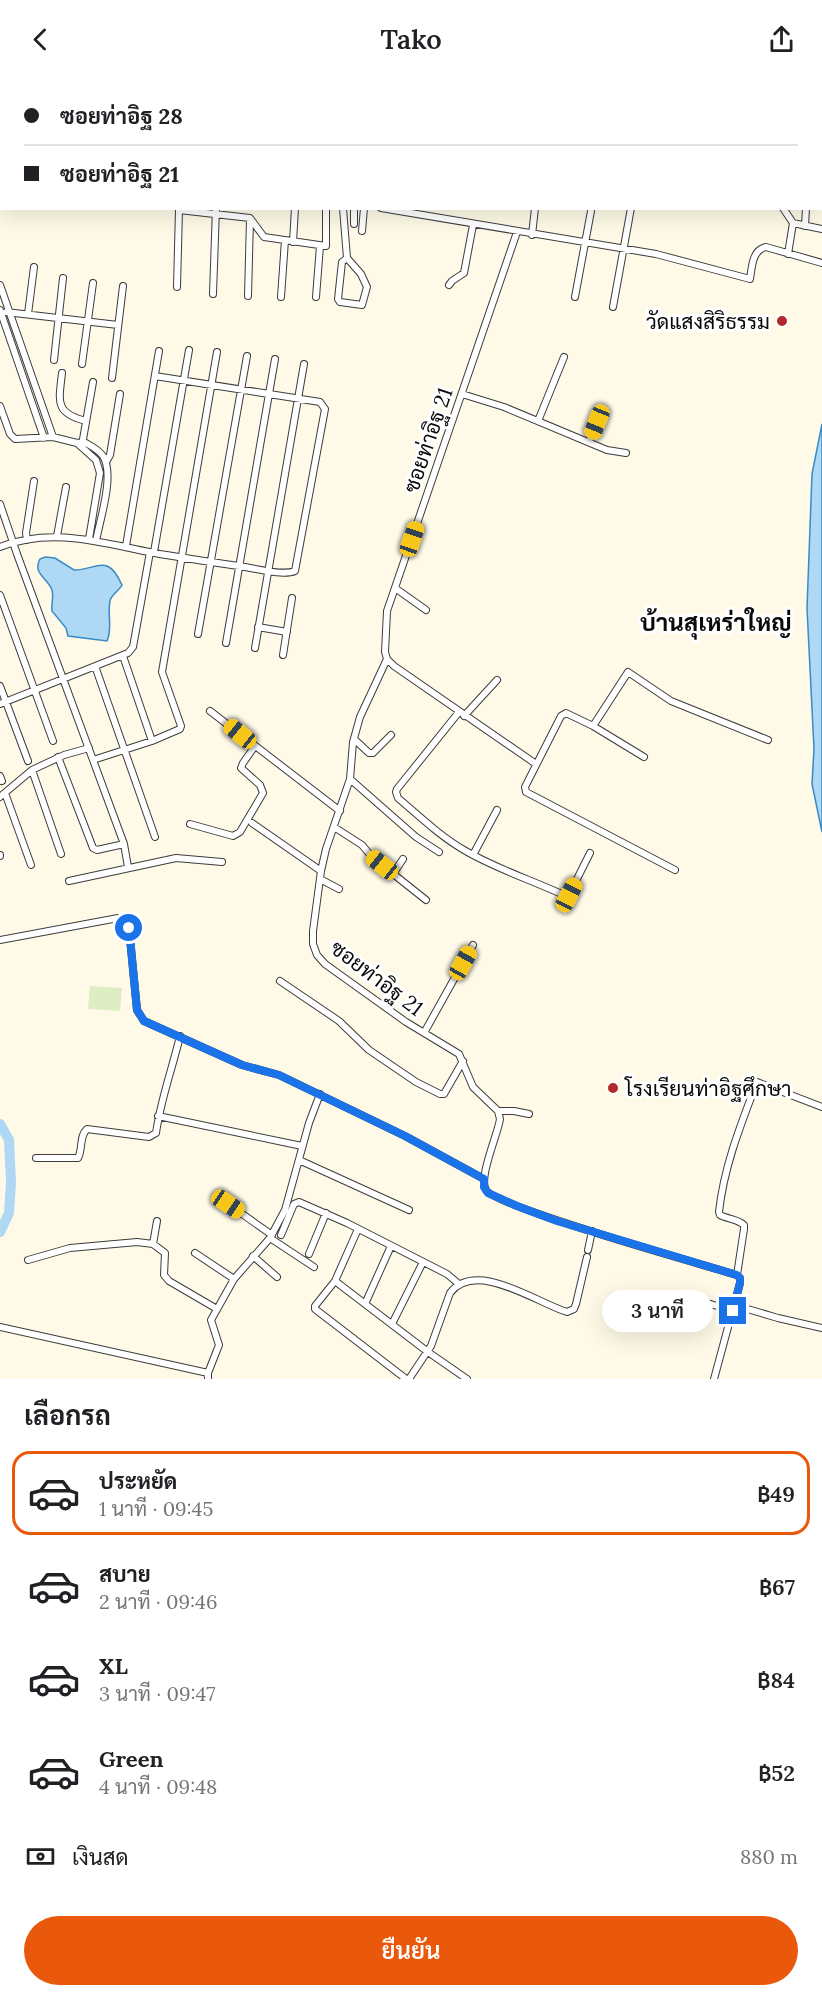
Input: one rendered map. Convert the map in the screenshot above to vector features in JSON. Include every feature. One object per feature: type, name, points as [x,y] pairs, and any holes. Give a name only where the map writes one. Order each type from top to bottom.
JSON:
[{"type":"street","points":[[177,287],[179,210]]},
{"type":"street","points":[[198,210],[250,218],[264,237],[326,246],[326,210]]},
{"type":"street","points":[[293,242],[295,210]]},
{"type":"street","points":[[343,210],[347,258],[367,287],[362,304],[340,302],[338,299],[342,262],[347,258]]},
{"type":"street","points":[[354,210],[354,224]]},
{"type":"street","points":[[362,231],[364,210]]},
{"type":"street","points":[[396,210],[418,212],[473,225],[532,235],[656,254],[750,279],[756,253],[760,248],[766,247],[822,263]]},
{"type":"street","points":[[532,235],[535,210]]},
{"type":"street","points":[[613,307],[631,210]]},
{"type":"street","points":[[784,210],[794,224],[822,229]]},
{"type":"street","points":[[805,226],[806,210]]},
{"type":"street","points":[[213,294],[216,211]]},
{"type":"street","points":[[575,297],[591,211]]},
{"type":"street","points":[[248,296],[250,218]]},
{"type":"street","points":[[788,254],[794,224]]},
{"type":"street","points":[[449,285],[452,280],[464,273],[473,225]]},
{"type":"street","name":"ซอยท่าอิฐ 21","points":[[498,1111],[473,1087],[459,1054],[424,1034],[325,964],[317,955],[313,944],[313,931],[321,871],[326,849],[350,780],[354,739],[360,717],[387,659],[385,652],[387,610],[517,232]]},
{"type":"street","points":[[281,297],[285,240]]},
{"type":"street","points":[[316,297],[320,246]]},
{"type":"street","points":[[28,314],[34,267]]},
{"type":"street","points":[[54,360],[63,278]]},
{"type":"street","points":[[82,364],[93,283]]},
{"type":"street","points":[[0,285],[53,437]]},
{"type":"street","points":[[112,378],[123,286]]},
{"type":"street","points":[[44,438],[0,312],[118,325]]},
{"type":"street","points":[[3,703],[123,656],[133,647],[189,350]]},
{"type":"street","points":[[126,546],[159,351]]},
{"type":"street","points":[[93,760],[177,732],[181,726],[162,672],[217,352]]},
{"type":"street","points":[[198,634],[247,356]]},
{"type":"street","points":[[538,421],[564,357]]},
{"type":"street","points":[[226,643],[275,359]]},
{"type":"street","points":[[255,648],[304,364]]},
{"type":"street","points":[[63,373],[59,400],[71,417],[86,421]]},
{"type":"street","points":[[0,548],[27,540],[57,536],[89,539],[182,558],[268,571],[290,573],[295,571],[325,409],[320,402],[155,376]]},
{"type":"street","points":[[80,444],[93,382]]},
{"type":"street","points":[[28,392],[36,390]]},
{"type":"street","points":[[106,462],[111,455],[120,394]]},
{"type":"street","points":[[462,394],[504,407],[616,453],[626,453]]},
{"type":"street","points":[[0,406],[12,437],[53,437],[98,450],[106,462],[108,481],[96,541]]},
{"type":"street","points":[[589,442],[597,422]]},
{"type":"street","points":[[80,444],[96,460],[100,473],[89,539]]},
{"type":"street","points":[[27,540],[26,533],[34,481]]},
{"type":"street","points":[[57,536],[66,487]]},
{"type":"street","points":[[0,504],[124,844],[128,867]]},
{"type":"street","points":[[395,588],[426,610]]},
{"type":"street","points":[[0,595],[52,741]]},
{"type":"street","points":[[283,654],[292,598]]},
{"type":"street","points":[[258,627],[287,632]]},
{"type":"street","points":[[123,656],[152,741]]},
{"type":"street","points":[[387,659],[461,714],[536,764]]},
{"type":"street","points":[[95,666],[155,837]]},
{"type":"street","points":[[593,726],[628,672],[671,701],[768,740]]},
{"type":"street","points":[[496,680],[461,714],[396,792],[398,798],[443,836],[473,855],[566,896],[569,895],[590,854]]},
{"type":"street","points":[[0,686],[3,703],[28,761]]},
{"type":"street","points":[[210,711],[340,811]]},
{"type":"street","points":[[644,757],[593,726],[566,713],[561,716],[536,764],[525,787],[526,792],[675,870]]},
{"type":"street","points":[[354,739],[369,753],[374,753],[391,735]]},
{"type":"street","points":[[190,824],[233,836],[240,832],[263,793],[260,785],[241,768],[255,746]]},
{"type":"street","points":[[31,865],[2,795],[32,770],[58,757],[88,748]]},
{"type":"street","points":[[58,757],[93,848],[96,850],[124,844]]},
{"type":"street","points":[[32,770],[61,854]]},
{"type":"street","points":[[350,780],[416,837],[439,852]]},
{"type":"street","points":[[473,855],[497,810]]},
{"type":"street","points":[[252,823],[321,871]]},
{"type":"street","points":[[334,827],[362,845],[372,857],[426,900]]},
{"type":"street","points":[[69,881],[182,857],[222,862]]},
{"type":"street","points":[[393,874],[403,859]]},
{"type":"street","points":[[320,879],[339,889]]},
{"type":"street","points":[[0,940],[118,918],[123,920],[129,928],[138,1014],[144,1021],[242,1065],[279,1075],[320,1094],[405,1136],[484,1179]]},
{"type":"street","points":[[424,1034],[473,945]]},
{"type":"street","points":[[280,981],[339,1021],[369,1050],[436,1093],[444,1094],[463,1061]]},
{"type":"street","points":[[36,1158],[78,1158],[83,1132],[87,1129],[153,1136],[156,1133],[164,1089],[173,1068],[180,1036]]},
{"type":"street","points":[[737,1275],[744,1225],[720,1215],[720,1204],[737,1134],[757,1082],[822,1107]]},
{"type":"street","points":[[0,1327],[208,1376],[219,1345],[211,1320],[234,1279],[271,1237],[285,1210],[309,1123],[320,1094]]},
{"type":"street","points":[[529,1114],[498,1111],[499,1128],[484,1179],[486,1190],[493,1196],[557,1221],[737,1275],[740,1278],[714,1379]]},
{"type":"street","points":[[158,1116],[303,1146]]},
{"type":"street","points":[[299,1160],[409,1210]]},
{"type":"street","points":[[281,1236],[294,1204],[297,1202],[326,1213],[447,1274],[459,1284]]},
{"type":"street","points":[[228,1204],[314,1267]]},
{"type":"street","points":[[309,1254],[326,1213]]},
{"type":"street","points":[[153,1244],[158,1221]]},
{"type":"street","points":[[358,1229],[335,1281],[315,1306],[316,1312],[408,1379],[428,1352],[450,1293],[459,1284],[496,1282],[567,1312],[574,1309],[592,1231]]},
{"type":"street","points":[[28,1260],[70,1248],[137,1242],[153,1244],[165,1253],[163,1269],[169,1281],[217,1309]]},
{"type":"street","points":[[365,1304],[391,1246]]},
{"type":"street","points":[[195,1253],[234,1279]]},
{"type":"street","points":[[254,1256],[277,1277]]},
{"type":"street","points":[[392,1324],[423,1262]]},
{"type":"street","points":[[335,1281],[467,1379]]},
{"type":"street","points":[[685,1296],[822,1328]]},
{"type":"green space","points":[[90,986],[122,988],[120,1011],[88,1009]]},
{"type":"water","points":[[822,424],[822,832],[812,784],[814,749],[807,608],[812,474]]},
{"type":"water","points":[[55,558],[74,570],[106,566],[117,575],[122,585],[110,601],[110,631],[107,641],[68,636],[66,628],[52,611],[52,590],[39,572],[40,559]]},
{"type":"waterway","points":[[0,1124],[9,1140],[11,1182],[9,1213],[0,1232]]},
{"type":"place","name":"วัดแสงสิริธรรม","points":[[782,321]]},
{"type":"place","name":"โรงเรียนท่าอิฐศึกษา","points":[[613,1088]]},
{"type":"district","name":"บ้านสุเหร่าใหญ่","points":[[716,622]]},
{"type":"route","points":[[129,928],[137,1010],[144,1021],[242,1065],[279,1075],[371,1119],[484,1179],[484,1187],[493,1196],[557,1221],[737,1275],[740,1283],[733,1311]]}]
